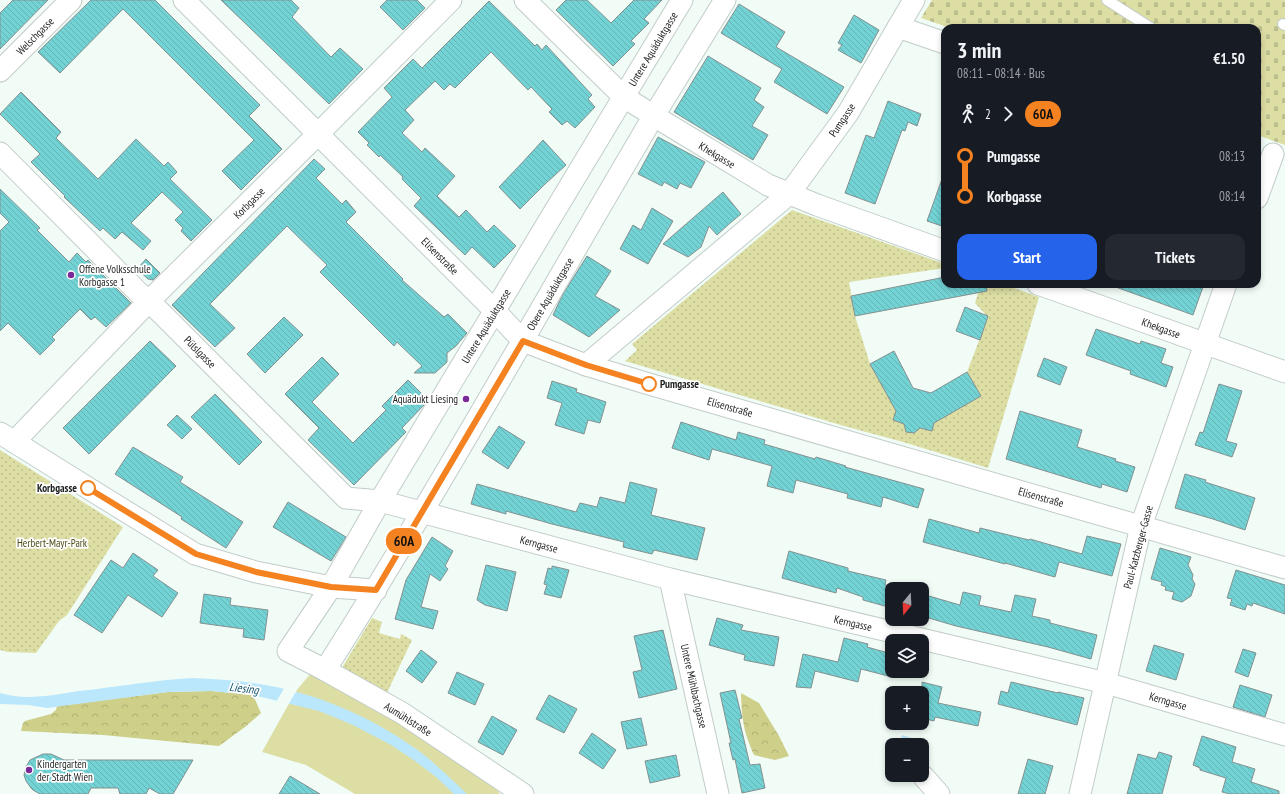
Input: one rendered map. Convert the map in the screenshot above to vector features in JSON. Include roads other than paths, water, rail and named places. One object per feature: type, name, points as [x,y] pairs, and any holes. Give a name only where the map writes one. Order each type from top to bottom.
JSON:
[{"type":"street","name":"Welschgasse","points":[[0,71],[71,0]]},
{"type":"street","name":"Elisenstraße","points":[[184,0],[495,311],[523,341],[586,365],[649,384],[1285,568]]},
{"type":"street","name":"Korbgasse","points":[[7,438],[149,301],[451,0]]},
{"type":"street","name":"Khekgasse","points":[[526,0],[624,97],[768,185],[941,250]]},
{"type":"street","name":"Untere Aquäduktgasse","points":[[288,651],[331,587],[380,501],[682,0]]},
{"type":"street","name":"Obere Aquäduktgasse","points":[[325,670],[376,590],[654,116],[725,0]]},
{"type":"street","name":"Pumgasse","points":[[586,365],[789,194],[848,113],[914,0]]},
{"type":"street","points":[[898,27],[941,42]]},
{"type":"street","name":"Pülslgasse","points":[[0,153],[346,498],[380,501],[421,513]]},
{"type":"street","points":[[1261,186],[1272,153]]},
{"type":"street","name":"Khekgasse","points":[[1049,288],[1285,372]]},
{"type":"street","name":"Paul-Katzberger-Gasse","points":[[1080,794],[1141,526],[1225,288]]},
{"type":"street","points":[[7,438],[196,554],[256,572],[331,587],[376,590]]},
{"type":"street","name":"Kerngasse","points":[[421,513],[670,579],[1106,683],[1285,735]]},
{"type":"street","name":"Untere Mühlbachgasse","points":[[670,579],[718,794]]},
{"type":"street","name":"Aumühlstraße","points":[[288,651],[402,713],[523,794]]},
{"type":"street","points":[[928,782],[939,794]]},
{"type":"lane","points":[[1107,0],[1145,24]]},
{"type":"water","name":"Liesing","points":[[192,678],[238,681],[275,687],[298,692],[340,707],[361,716],[401,738],[437,766],[467,794],[454,794],[436,777],[415,761],[391,745],[353,725],[319,711],[253,695],[211,691],[168,692],[47,708],[28,705],[0,704],[0,693],[20,697],[30,697]]},
{"type":"water","points":[[902,735],[912,738],[901,738]]},
{"type":"place","name":"Offene Volksschule Korbgasse 1","points":[[71,275]]},
{"type":"place","name":"Pumgasse","points":[[649,384]]},
{"type":"place","name":"Aquädukt Liesing","points":[[466,399]]},
{"type":"place","name":"Korbgasse","points":[[88,488]]},
{"type":"place","name":"Kindergarten der Stadt Wien","points":[[29,770]]},
{"type":"park label","name":"Herbert-Mayr-Park","points":[[52,543]]}]
